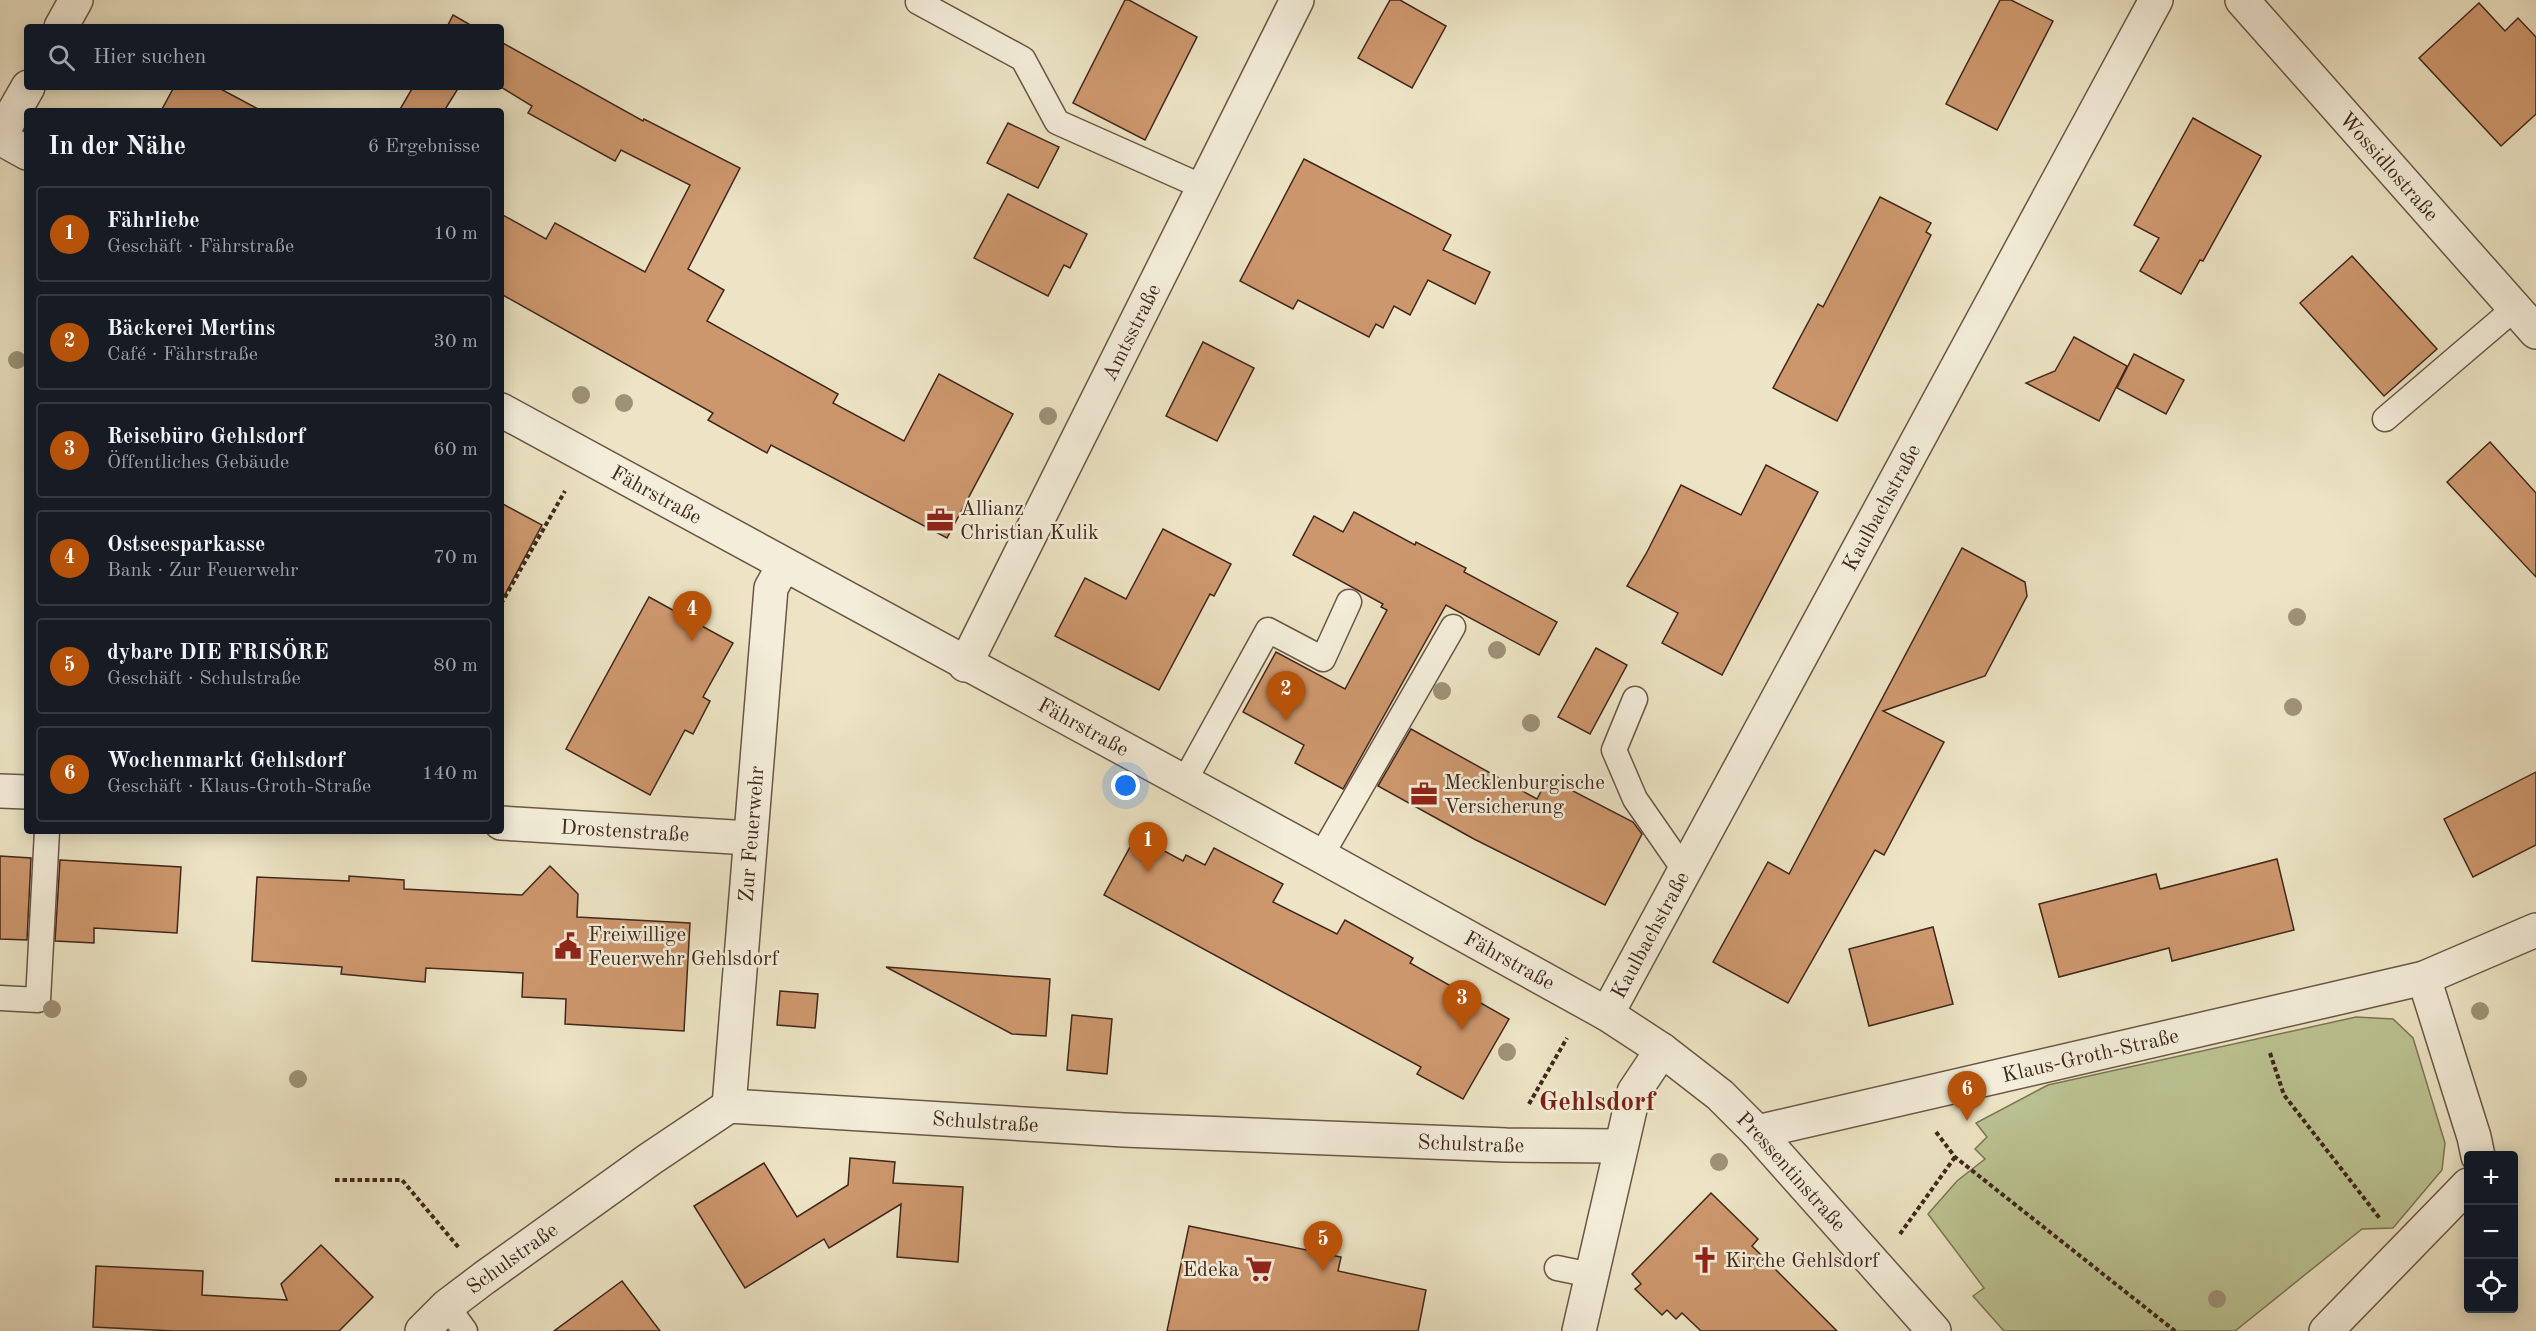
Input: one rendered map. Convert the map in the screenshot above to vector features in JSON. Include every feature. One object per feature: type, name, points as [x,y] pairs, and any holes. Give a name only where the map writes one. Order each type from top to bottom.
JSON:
[{"type":"street","points":[[63,24],[76,0]]},
{"type":"street","name":"Amtsstraße","points":[[965,665],[1297,0]]},
{"type":"street","name":"Kaulbachstraße","points":[[1598,1009],[1685,871],[2156,0]]},
{"type":"street","name":"Wossidlostraße","points":[[2242,0],[2536,332]]},
{"type":"street","points":[[24,151],[0,137],[25,90]]},
{"type":"street","name":"Fährstraße","points":[[504,412],[965,665],[1321,856],[1598,1009],[1662,1050]]},
{"type":"street","name":"Zur Feuerwehr","points":[[729,1106],[771,588],[784,565]]},
{"type":"street","points":[[0,791],[24,792]]},
{"type":"street","name":"Drostenstraße","points":[[504,823],[750,838]]},
{"type":"street","name":"Klaus-Groth-Straße","points":[[1757,1132],[2424,978],[2536,930]]},
{"type":"street","points":[[2424,978],[2477,1151]]},
{"type":"street","points":[[1579,1331],[1634,1092],[1662,1050]]},
{"type":"street","name":"Pressentinstraße","points":[[1662,1050],[1720,1095],[1757,1132],[1934,1331]]},
{"type":"street","name":"Schulstraße","points":[[422,1331],[456,1318],[484,1278],[650,1159],[729,1106],[1113,1130],[1506,1145],[1620,1146]]},
{"type":"street","points":[[2326,1331],[2464,1190]]},
{"type":"lane","points":[[918,2],[1023,59],[1057,122],[1203,187]]},
{"type":"lane","points":[[2385,419],[2515,308]]},
{"type":"lane","points":[[1184,782],[1268,630],[1323,659],[1350,602]]},
{"type":"lane","points":[[1321,856],[1453,627]]},
{"type":"lane","points":[[1635,699],[1614,750],[1635,799],[1685,871]]},
{"type":"lane","points":[[0,998],[38,1000],[47,834]]},
{"type":"lane","points":[[1557,1268],[1591,1275]]},
{"type":"path","points":[[504,599],[584,456]]},
{"type":"path","points":[[1506,1145],[1577,1021],[1598,1009]]},
{"type":"path","points":[[2258,1017],[2284,1095],[2405,1251]]},
{"type":"path","points":[[1909,1096],[1956,1157],[2175,1331]]},
{"type":"path","points":[[1874,1264],[1887,1252],[1956,1157]]},
{"type":"path","points":[[335,1180],[402,1180],[484,1278]]},
{"type":"green space","points":[[2356,1017],[2393,1019],[2413,1038],[2445,1143],[2442,1170],[2393,1228],[2362,1229],[2235,1331],[2004,1331],[1973,1296],[1984,1288],[1928,1214],[1957,1181],[1985,1159],[1975,1149],[1987,1137],[1976,1123],[2048,1085]]},
{"type":"building","points":[[1125,0],[1129,0],[1197,37],[1145,140],[1073,103]]},
{"type":"building","points":[[1390,0],[1400,0],[1446,26],[1412,88],[1358,58]]},
{"type":"building","points":[[2000,0],[2011,0],[2053,21],[1997,130],[1946,104]]},
{"type":"building","points":[[2479,3],[2505,31],[2518,18],[2536,37],[2536,114],[2501,146],[2419,58]]},
{"type":"building","points":[[453,15],[469,24],[448,24]]},
{"type":"building","points":[[504,44],[643,121],[644,119],[740,168],[688,269],[724,290],[707,321],[838,394],[833,403],[904,441],[939,374],[1013,414],[947,538],[771,445],[767,453],[708,420],[713,413],[504,296],[504,216],[546,239],[555,223],[645,272],[690,185],[621,150],[615,161],[528,113],[532,106],[504,89]]},
{"type":"building","points":[[172,90],[223,90],[256,108],[163,108]]},
{"type":"building","points":[[411,90],[457,90],[446,108],[401,108]]},
{"type":"building","points":[[2193,118],[2261,156],[2203,261],[2200,260],[2181,294],[2140,271],[2159,238],[2134,225]]},
{"type":"building","points":[[1008,123],[1059,147],[1038,188],[987,163]]},
{"type":"building","points":[[1304,159],[1451,235],[1443,250],[1490,272],[1475,304],[1428,280],[1410,315],[1394,306],[1383,328],[1376,324],[1369,337],[1298,300],[1293,309],[1240,281]]},
{"type":"building","points":[[1008,194],[1087,234],[1070,268],[1064,265],[1048,296],[974,258]]},
{"type":"building","points":[[1880,197],[1931,223],[1926,232],[1931,235],[1837,421],[1773,388],[1818,304],[1823,307]]},
{"type":"building","points":[[2352,256],[2437,349],[2384,396],[2300,303]]},
{"type":"building","points":[[2074,337],[2127,366],[2099,421],[2026,383],[2055,371]]},
{"type":"building","points":[[1203,342],[1254,368],[1217,441],[1166,416]]},
{"type":"building","points":[[2134,354],[2184,380],[2166,414],[2117,388]]},
{"type":"building","points":[[2490,442],[2536,493],[2536,577],[2447,482]]},
{"type":"building","points":[[1766,465],[1818,492],[1722,675],[1662,643],[1678,613],[1627,586],[1681,485],[1741,515]]},
{"type":"building","points":[[504,505],[542,525],[504,596]]},
{"type":"building","points":[[1354,512],[1415,545],[1416,542],[1466,568],[1464,572],[1557,622],[1539,655],[1446,605],[1343,789],[1295,763],[1304,745],[1243,712],[1276,652],[1345,689],[1387,610],[1381,607],[1383,604],[1293,555],[1314,516],[1343,532]]},
{"type":"building","points":[[1163,529],[1231,564],[1214,596],[1210,594],[1159,690],[1055,636],[1085,578],[1126,599]]},
{"type":"building","points":[[1962,548],[2025,582],[2027,596],[1985,676],[1883,711],[1944,742],[1884,855],[1875,850],[1788,1003],[1713,962],[1768,862],[1789,874]]},
{"type":"building","points":[[649,597],[733,643],[703,697],[710,701],[693,734],[685,730],[650,795],[566,749]]},
{"type":"building","points":[[1596,648],[1627,665],[1590,734],[1558,717]]},
{"type":"building","points":[[1411,729],[1537,799],[1548,778],[1633,822],[1642,834],[1605,905],[1474,839],[1378,786]]},
{"type":"building","points":[[2536,772],[2536,845],[2473,877],[2444,819]]},
{"type":"building","points":[[1136,836],[1183,861],[1186,855],[1205,865],[1214,848],[1283,884],[1273,902],[1337,934],[1345,920],[1413,958],[1410,963],[1509,1019],[1463,1099],[1417,1074],[1421,1067],[1104,895]]},
{"type":"building","points":[[0,856],[31,858],[27,940],[0,939]]},
{"type":"building","points":[[2277,859],[2294,930],[2172,961],[2169,948],[2059,977],[2039,904],[2156,874],[2160,889]]},
{"type":"building","points":[[60,860],[181,867],[177,933],[94,928],[94,943],[55,941]]},
{"type":"building","points":[[550,866],[578,894],[577,917],[690,923],[684,1031],[565,1024],[566,999],[522,997],[523,973],[426,968],[425,982],[341,974],[342,967],[252,961],[257,877],[349,881],[349,876],[404,880],[404,889],[522,895]]},
{"type":"building","points":[[1933,927],[1953,1004],[1869,1026],[1849,949]]},
{"type":"building","points":[[886,967],[1050,979],[1046,1036],[1012,1034]]},
{"type":"building","points":[[780,991],[818,994],[815,1028],[777,1025]]},
{"type":"building","points":[[1072,1015],[1112,1019],[1107,1074],[1067,1070]]},
{"type":"building","points":[[850,1158],[895,1162],[893,1183],[963,1187],[958,1262],[897,1257],[901,1204],[829,1248],[824,1239],[745,1288],[694,1206],[764,1163],[797,1217],[848,1185]]},
{"type":"building","name":"Kirche Gehlsdorf","points":[[1711,1193],[1758,1239],[1752,1246],[1837,1331],[1701,1331],[1682,1313],[1676,1319],[1667,1310],[1662,1315],[1635,1289],[1641,1284],[1632,1274]]},
{"type":"building","name":"Edeka","points":[[1189,1226],[1341,1257],[1338,1271],[1426,1290],[1418,1331],[1167,1331]]},
{"type":"building","points":[[321,1245],[373,1297],[339,1331],[174,1331],[93,1327],[96,1266],[203,1271],[202,1295],[287,1300],[281,1284]]},
{"type":"building","points":[[622,1281],[660,1331],[554,1331]]},
{"type":"place","name":"Allianz Christian Kulik","points":[[940,520]]},
{"type":"place","name":"Ostseesparkasse","points":[[692,641]]},
{"type":"place","name":"Bäckerei Mertins","points":[[1286,721]]},
{"type":"place","name":"Mecklenburgische Versicherung","points":[[1424,794]]},
{"type":"place","name":"Fährliebe","points":[[1148,872]]},
{"type":"place","name":"Freiwillige Feuerwehr Gehlsdorf","points":[[568,946]]},
{"type":"place","name":"Reisebüro Gehlsdorf","points":[[1462,1030]]},
{"type":"place","name":"Wochenmarkt Gehlsdorf","points":[[1967,1121]]},
{"type":"place","name":"Kirche Gehlsdorf","points":[[1705,1260]]},
{"type":"place","name":"Edeka","points":[[1259,1269]]},
{"type":"place","name":"dybare DIE FRISÖRE","points":[[1323,1271]]},
{"type":"district","name":"Gehlsdorf","points":[[1597,1101]]}]
